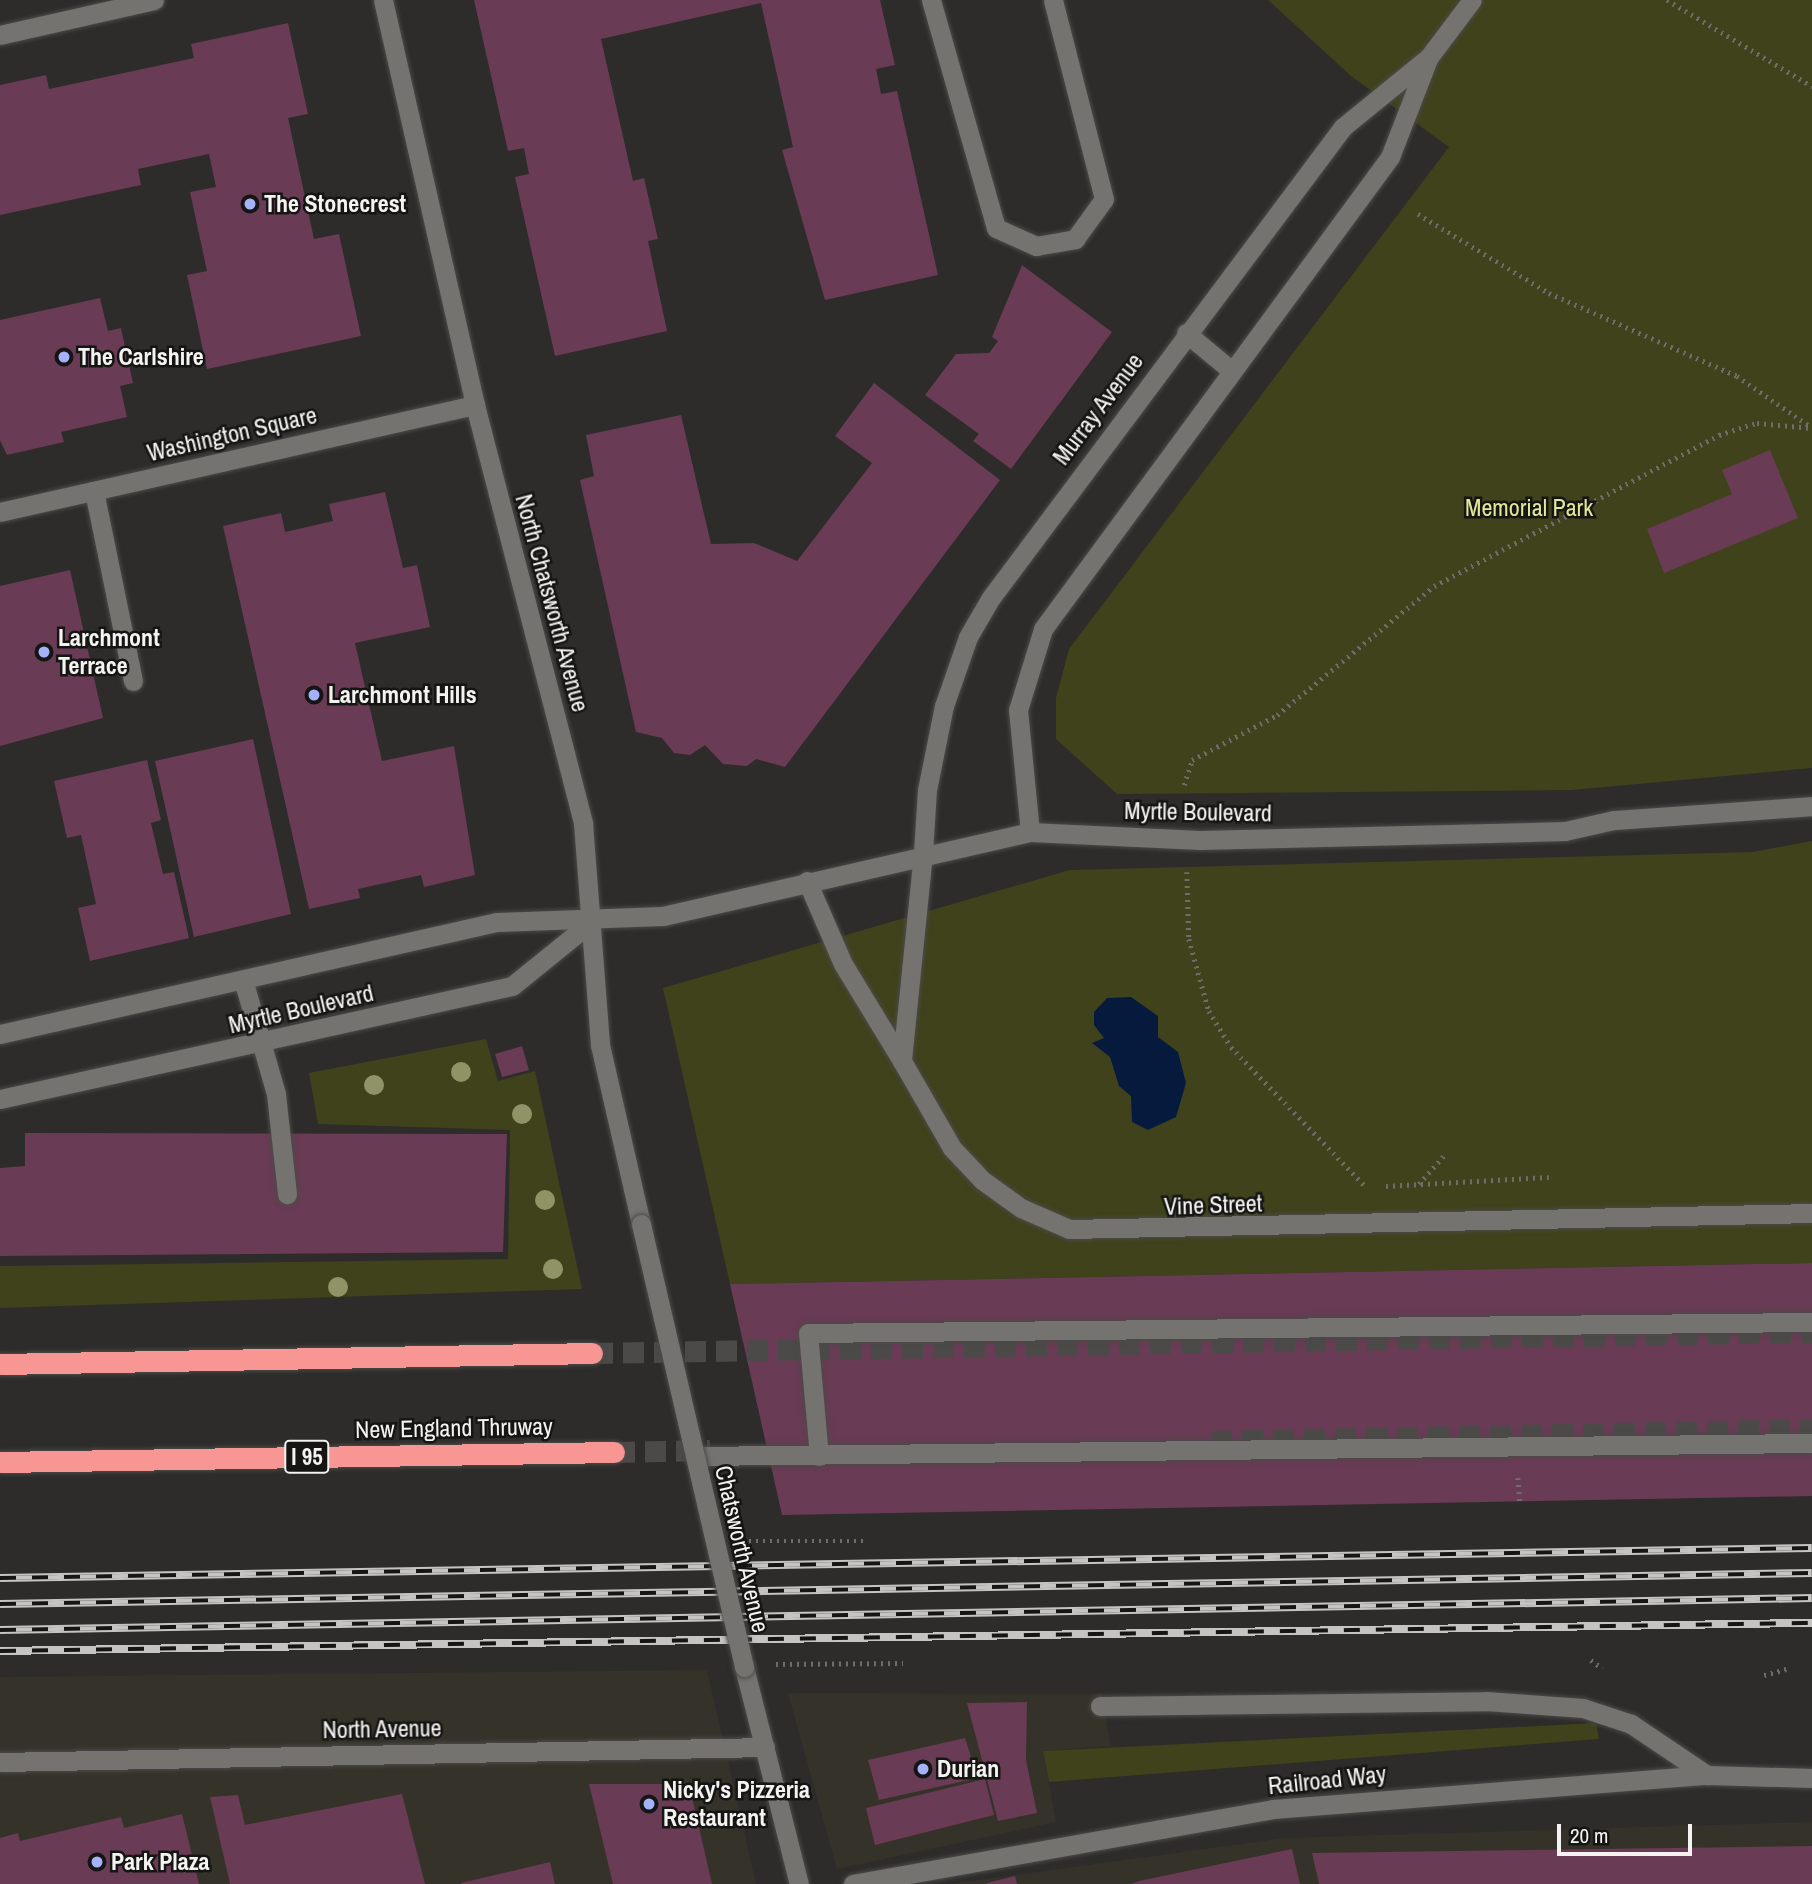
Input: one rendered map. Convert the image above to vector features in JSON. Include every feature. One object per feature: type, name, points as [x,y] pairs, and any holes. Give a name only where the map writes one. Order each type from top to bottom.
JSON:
[{"type":"highway","points":[[0,1364],[592,1353]]},
{"type":"highway","name":"New England Thruway","points":[[0,1462],[614,1452]]},
{"type":"street","points":[[0,35],[154,0]]},
{"type":"street","name":"North Chatsworth Avenue","points":[[383,0],[475,405],[583,822],[600,1045],[641,1224]]},
{"type":"street","points":[[931,0],[996,228],[1036,246],[1075,239],[1104,199],[1052,0]]},
{"type":"street","name":"Murray Avenue","points":[[923,853],[927,790],[941,719],[968,637],[1186,333],[1343,127],[1429,57],[1472,0]]},
{"type":"street","name":"Murray Avenue","points":[[1030,832],[1018,710],[1043,629],[1390,157],[1429,57]]},
{"type":"street","points":[[1186,333],[1232,371]]},
{"type":"street","name":"Washington Square","points":[[0,512],[475,405]]},
{"type":"street","points":[[94,491],[133,681]]},
{"type":"street","name":"Myrtle Boulevard","points":[[0,1034],[244,983],[496,922],[591,922],[663,916],[923,853],[1030,832],[1200,839],[1565,831],[1614,820],[1812,806]]},
{"type":"street","points":[[902,1061],[923,853]]},
{"type":"street","name":"Vine Street","points":[[807,881],[843,964],[944,1137],[982,1180],[1021,1208],[1069,1229],[1812,1213]]},
{"type":"street","name":"Myrtle Boulevard","points":[[0,1099],[264,1043],[512,986],[591,922]]},
{"type":"street","points":[[244,983],[264,1043],[287,1194]]},
{"type":"street","name":"Chatsworth Avenue","points":[[641,1224],[744,1667],[800,1884]]},
{"type":"street","points":[[819,1456],[808,1333],[1812,1322]]},
{"type":"street","points":[[696,1456],[768,1453],[819,1456],[1812,1443]]},
{"type":"street","points":[[1100,1706],[1486,1701],[1583,1708],[1631,1724],[1707,1775]]},
{"type":"street","name":"North Avenue","points":[[0,1762],[765,1747]]},
{"type":"street","name":"Railroad Way","points":[[853,1884],[1273,1809],[1707,1775],[1812,1778]]},
{"type":"path","points":[[1667,0],[1812,86]]},
{"type":"path","points":[[1418,214],[1549,293],[1737,376],[1812,428]]},
{"type":"path","points":[[1184,785],[1192,760],[1277,715],[1434,586],[1719,435],[1757,424],[1812,428]]},
{"type":"path","points":[[1187,870],[1196,975],[1231,1047],[1363,1187],[1549,1177]]},
{"type":"path","points":[[1419,1184],[1446,1153]]},
{"type":"path","points":[[715,1542],[867,1541]]},
{"type":"path","points":[[1591,1660],[1601,1668]]},
{"type":"path","points":[[744,1667],[902,1663]]},
{"type":"path","points":[[1764,1675],[1786,1669]]},
{"type":"shaded area","points":[[707,1670],[756,1884],[0,1884],[0,1677]]},
{"type":"shaded area","points":[[788,1693],[1101,1694],[1111,1746],[1043,1751],[1056,1822],[837,1869]]},
{"type":"shaded area","points":[[1812,1822],[1812,1884],[950,1884],[1285,1838]]},
{"type":"green space","name":"Memorial Park","points":[[1268,0],[1812,0],[1812,768],[1572,790],[1117,794],[1056,739],[1056,698],[1069,649],[1449,147],[1351,76]]},
{"type":"green space","points":[[1812,841],[1812,1263],[730,1284],[663,988],[1070,870],[1752,852]]},
{"type":"green space","points":[[486,1039],[498,1081],[535,1071],[582,1289],[0,1308],[0,1266],[508,1259],[510,1130],[318,1124],[309,1073]]},
{"type":"green space","points":[[1596,1723],[1599,1739],[1049,1782],[1043,1751]]},
{"type":"water","points":[[1131,997],[1158,1016],[1158,1037],[1178,1052],[1186,1083],[1176,1117],[1148,1130],[1132,1122],[1131,1096],[1119,1086],[1110,1057],[1092,1043],[1104,1038],[1094,1025],[1094,1012],[1107,998]]},
{"type":"building","points":[[474,0],[880,0],[895,65],[876,69],[881,94],[897,91],[938,275],[825,300],[782,150],[793,147],[761,3],[601,39],[633,181],[644,178],[658,239],[648,241],[667,331],[555,356],[515,177],[529,174],[524,148],[508,151]]},
{"type":"building","name":"The Stonecrest","points":[[288,23],[308,114],[288,118],[314,239],[339,234],[361,336],[207,369],[187,275],[207,271],[190,192],[216,187],[209,154],[138,169],[141,185],[0,215],[0,85],[46,75],[49,89],[194,58],[191,44]]},
{"type":"building","points":[[1022,265],[1112,332],[1011,469],[973,441],[979,434],[925,395],[956,354],[989,353],[998,341],[992,337]]},
{"type":"building","name":"The Carlshire","points":[[100,298],[108,331],[121,328],[133,383],[120,386],[127,417],[61,432],[64,442],[7,455],[0,440],[0,320]]},
{"type":"building","points":[[874,383],[1000,480],[785,767],[756,759],[747,766],[723,764],[705,745],[690,755],[674,753],[662,738],[636,732],[580,480],[594,476],[586,435],[681,415],[711,544],[754,543],[797,561],[872,463],[835,436]]},
{"type":"building","points":[[1770,450],[1798,518],[1664,573],[1647,529],[1732,494],[1722,470]]},
{"type":"building","name":"Larchmont Hills","points":[[385,492],[403,568],[417,565],[430,627],[355,643],[382,761],[454,746],[475,875],[424,887],[421,875],[358,889],[360,898],[309,909],[223,526],[281,513],[285,532],[333,521],[329,504]]},
{"type":"building","name":"Larchmont Terrace","points":[[70,570],[103,718],[0,746],[0,586]]},
{"type":"building","points":[[253,739],[291,914],[194,937],[155,761]]},
{"type":"building","points":[[147,760],[161,820],[151,823],[163,874],[174,872],[189,938],[90,961],[78,908],[96,904],[81,835],[67,838],[54,781]]},
{"type":"building","points":[[522,1046],[529,1070],[502,1077],[495,1054]]},
{"type":"building","points":[[25,1133],[507,1134],[503,1252],[0,1256],[0,1168],[25,1166]]},
{"type":"building","points":[[1812,1263],[1812,1496],[782,1515],[730,1284]]},
{"type":"building","points":[[1027,1702],[1026,1760],[1037,1813],[998,1821],[967,1703]]},
{"type":"building","name":"Durian","points":[[965,1738],[978,1778],[879,1800],[868,1760]]},
{"type":"building","points":[[985,1779],[994,1815],[875,1845],[866,1808]]},
{"type":"building","points":[[589,1784],[689,1784],[712,1884],[613,1884]]},
{"type":"building","points":[[402,1794],[425,1884],[230,1884],[210,1797],[238,1795],[245,1825]]},
{"type":"building","name":"Park Plaza","points":[[182,1814],[199,1884],[0,1884],[0,1838],[18,1833],[20,1841],[121,1817],[124,1828]]},
{"type":"building","points":[[1812,1846],[1812,1884],[1319,1884],[1312,1853]]},
{"type":"building","points":[[1292,1849],[1300,1884],[1131,1884],[1139,1881]]},
{"type":"building","points":[[550,1862],[555,1884],[461,1884],[461,1883]]},
{"type":"building","points":[[1015,1876],[1017,1884],[987,1884],[987,1883]]},
{"type":"tunnel","points":[[592,1353],[1812,1332]]},
{"type":"tunnel","points":[[1211,1441],[1812,1429]]},
{"type":"tunnel","points":[[614,1452],[710,1450]]},
{"type":"railway","points":[[0,1578],[1812,1548]]},
{"type":"railway","points":[[0,1604],[1812,1573]]},
{"type":"railway","points":[[0,1630],[1812,1598]]},
{"type":"railway","points":[[0,1651],[1812,1623]]},
{"type":"place","name":"The Stonecrest","points":[[250,204]]},
{"type":"place","name":"The Carlshire","points":[[64,357]]},
{"type":"place","name":"Larchmont Terrace","points":[[44,652]]},
{"type":"place","name":"Larchmont Hills","points":[[314,695]]},
{"type":"place","name":"Durian","points":[[923,1769]]},
{"type":"place","name":"Nicky's Pizzeria Restaurant","points":[[649,1804]]},
{"type":"place","name":"Park Plaza","points":[[97,1862]]}]
